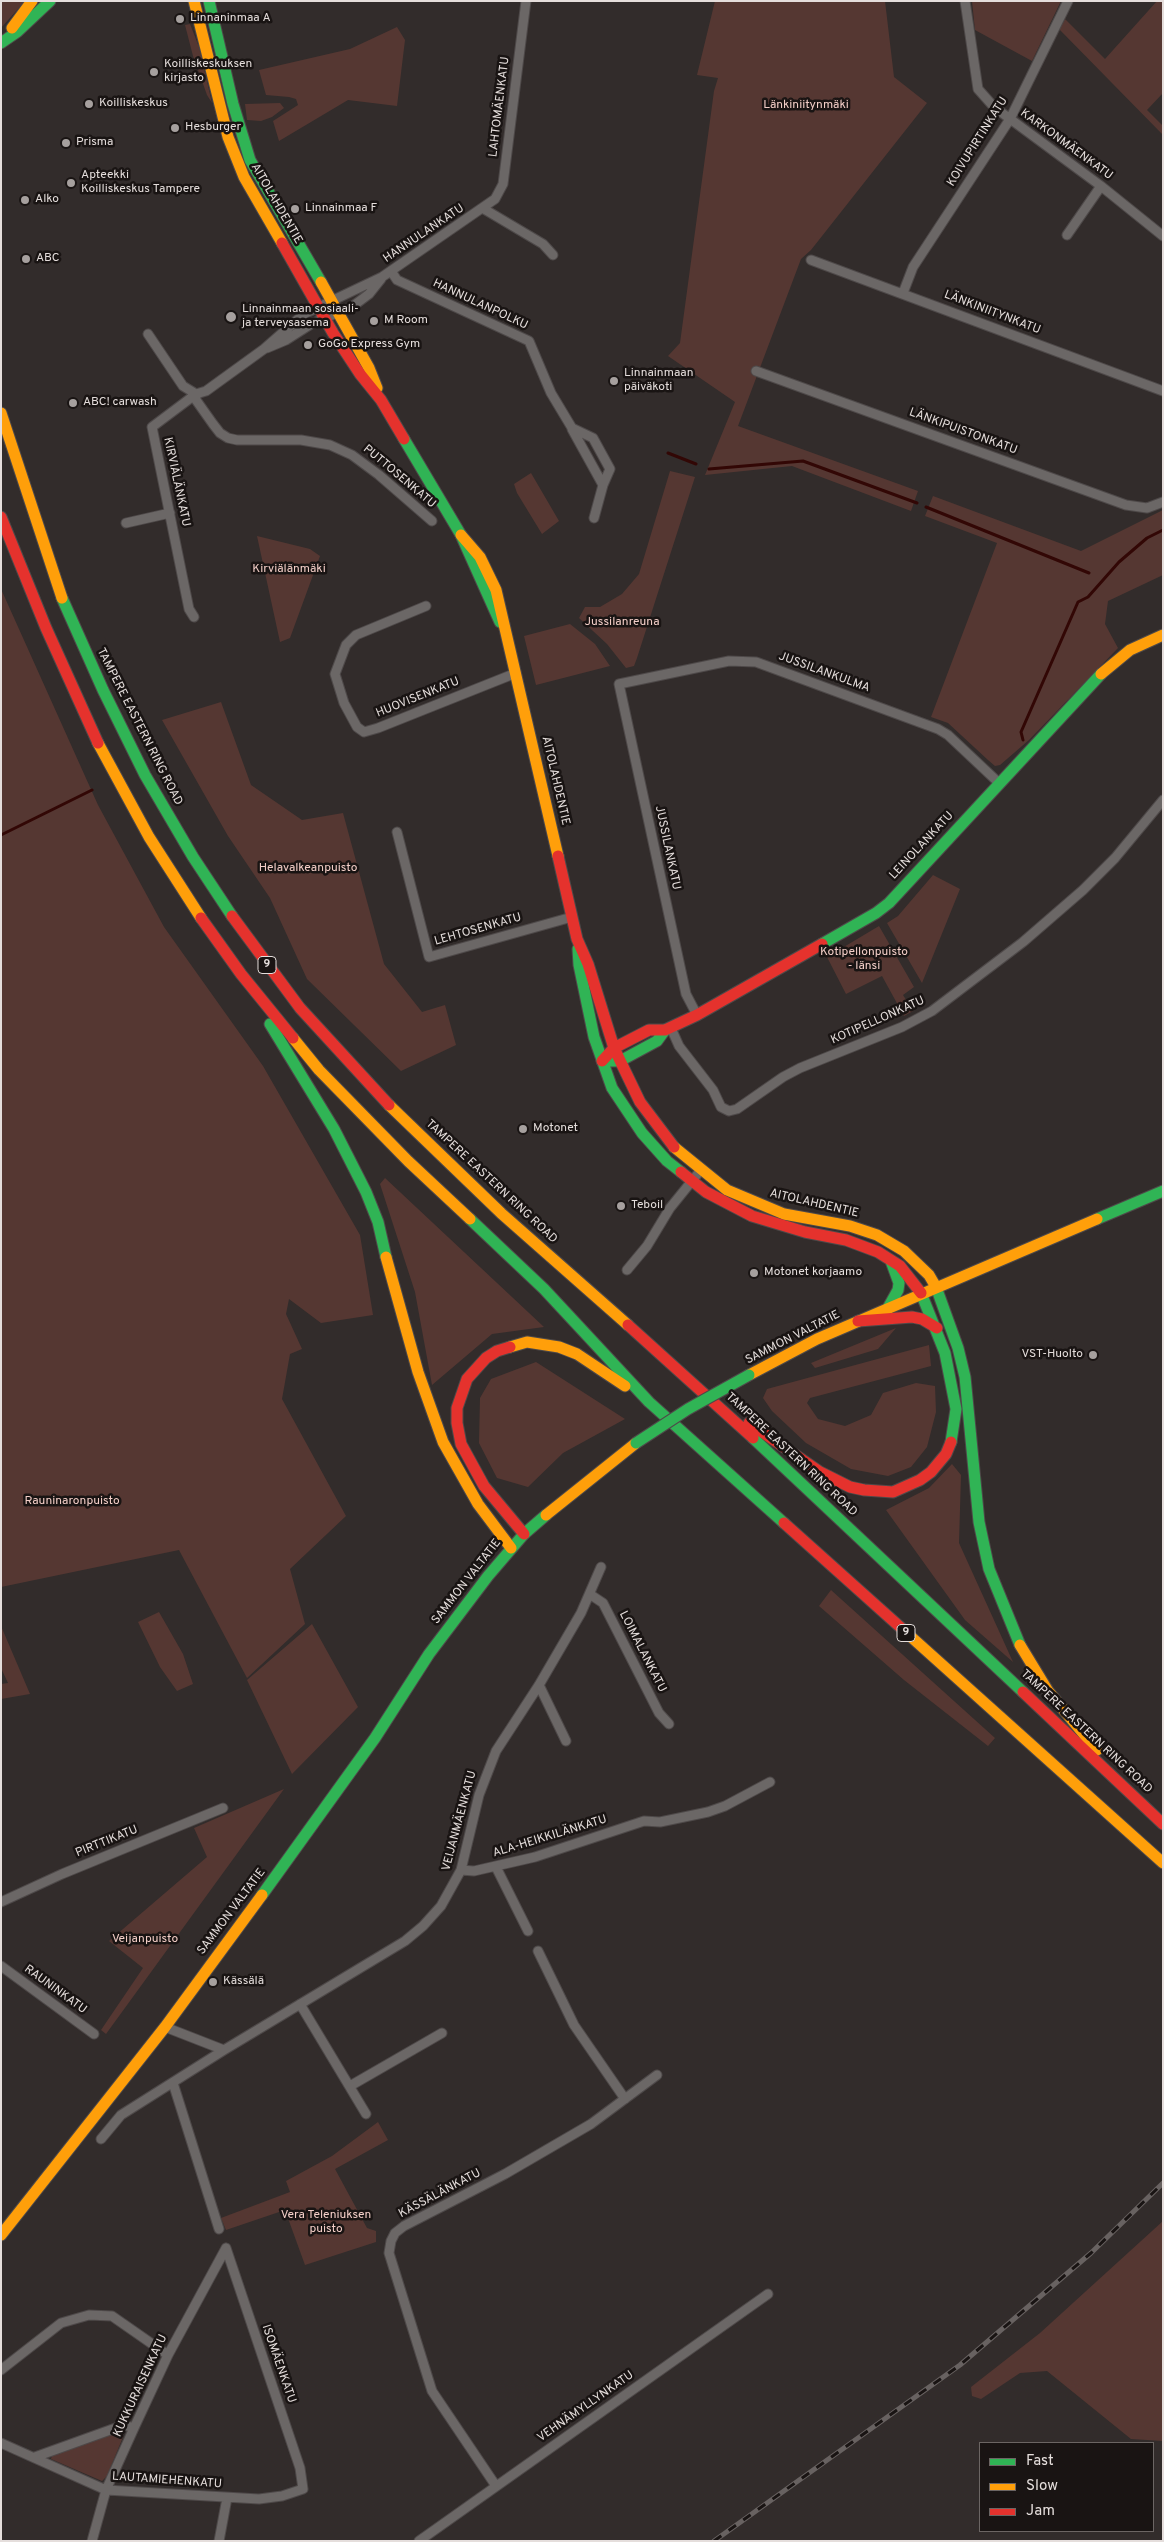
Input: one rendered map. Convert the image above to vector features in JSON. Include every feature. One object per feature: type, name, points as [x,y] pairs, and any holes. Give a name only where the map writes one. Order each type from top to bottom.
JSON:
[{"type":"main road","points":[[32,1],[1,43],[50,1]]},
{"type":"main road","name":"AITOLAHDENTIE","points":[[194,1],[219,107],[238,166],[325,318],[360,374],[382,400]]},
{"type":"main road","name":"AITOLAHDENTIE","points":[[209,1],[233,104],[250,160],[369,368],[382,400],[461,534],[505,630],[572,916],[577,939],[580,973],[594,1037],[612,1088],[642,1133],[667,1161],[691,1182],[722,1201],[752,1216],[805,1232],[846,1240],[890,1259],[907,1274],[922,1293],[937,1328],[952,1382],[956,1409],[952,1441],[946,1454],[931,1472],[920,1480],[893,1492],[864,1490],[835,1480],[708,1395]]},
{"type":"main road","name":"TAMPERE EASTERN RING ROAD","points":[[1,414],[62,597],[103,690],[146,776],[172,822],[234,919],[270,969],[341,1054],[428,1144],[501,1213],[708,1395],[1163,1824]]},
{"type":"main road","name":"9","points":[[1,517],[65,673],[120,786],[177,882],[241,974],[332,1084],[408,1161],[544,1289],[649,1402],[1163,1863]]},
{"type":"main road","name":"LEINOLANKATU","points":[[602,1061],[620,1061],[657,1041],[668,1029],[697,1015],[876,913],[889,903],[1108,667],[1130,650],[1163,636]]},
{"type":"main road","name":"AITOLAHDENTIE","points":[[577,939],[588,964],[614,1048],[640,1102],[664,1137],[700,1171],[727,1190],[784,1214],[850,1226],[877,1235],[904,1251],[929,1275],[936,1286],[958,1348],[965,1377],[979,1522],[989,1569],[1006,1618],[1018,1642],[1048,1691],[1132,1795]]},
{"type":"main road","points":[[241,974],[352,1161],[378,1222],[406,1333],[443,1442],[478,1504],[511,1548]]},
{"type":"main road","name":"LEINOLANKATU","points":[[602,1061],[614,1048],[649,1030],[668,1029]]},
{"type":"main road","name":"SAMMON VALTATIE","points":[[1,2235],[165,2027],[349,1774],[429,1654],[511,1548],[524,1534],[592,1476],[636,1443],[688,1409],[749,1375],[817,1339],[936,1286],[1163,1191]]},
{"type":"main road","points":[[888,1308],[898,1290],[899,1283],[897,1273],[890,1259]]},
{"type":"main road","points":[[858,1321],[912,1317],[922,1319],[937,1328]]},
{"type":"main road","points":[[524,1534],[484,1486],[461,1444],[457,1424],[458,1408],[467,1379],[475,1368],[497,1351],[512,1345],[527,1342],[542,1343],[559,1347],[594,1364],[649,1402]]},
{"type":"street","name":"LAHTOMÄENKATU","points":[[484,209],[496,199],[503,184],[526,1]]},
{"type":"street","name":"KARKONMÄENKATU","points":[[965,1],[978,89],[994,107],[1101,186],[1163,236]]},
{"type":"street","name":"KOIVUPIRTINKATU","points":[[903,293],[913,267],[1010,119],[1068,1]]},
{"type":"street","points":[[1066,235],[1101,186]]},
{"type":"street","name":"HANNULANKATU","points":[[318,306],[382,277],[484,209],[543,244],[553,255]]},
{"type":"street","name":"LÄNKINIITYNKATU","points":[[811,260],[1163,391]]},
{"type":"street","name":"HANNULANPOLKU","points":[[391,271],[397,280],[529,341],[551,393],[603,484]]},
{"type":"street","name":"HANNULANKATU","points":[[325,318],[353,306],[369,294],[382,277]]},
{"type":"street","name":"KIRVIÄLÄNKATU","points":[[194,617],[189,609],[152,427],[196,394],[206,391],[264,349],[286,328],[318,306]]},
{"type":"street","name":"KIRVIÄLÄNKATU","points":[[264,349],[325,318]]},
{"type":"street","points":[[148,334],[183,386],[196,394]]},
{"type":"street","name":"LÄNKIPUISTONKATU","points":[[756,371],[1126,505],[1147,508],[1163,502]]},
{"type":"street","name":"PUTTOSENKATU","points":[[196,394],[196,400],[213,424],[220,433],[228,438],[237,440],[301,440],[330,445],[352,455],[379,475],[432,521]]},
{"type":"street","points":[[572,428],[593,438],[610,469],[603,484],[594,518]]},
{"type":"street","points":[[126,523],[170,513]]},
{"type":"street","name":"HUOVISENKATU","points":[[426,606],[356,635],[346,645],[335,674],[344,703],[357,727],[364,732],[378,728],[516,673]]},
{"type":"street","name":"JUSSILANKULMA","points":[[619,684],[729,661],[756,662],[938,729],[948,735],[999,783]]},
{"type":"street","name":"JUSSILANKATU","points":[[619,684],[685,986],[697,1015]]},
{"type":"street","name":"KOTIPELLONKATU","points":[[668,1029],[713,1090],[720,1107],[729,1111],[737,1109],[783,1077],[800,1068],[902,1027],[932,1011],[1023,942],[1083,890],[1114,858],[1163,800]]},
{"type":"street","name":"LEHTOSENKATU","points":[[397,832],[429,958],[572,916]]},
{"type":"street","points":[[627,1270],[647,1246],[670,1208],[700,1171]]},
{"type":"street","name":"VEIJANMÄENKATU","points":[[101,2139],[121,2115],[415,1933],[446,1899],[462,1870],[486,1774],[496,1751],[539,1685],[591,1595],[601,1567]]},
{"type":"street","name":"LOIMALANKATU","points":[[591,1595],[603,1603],[659,1712],[669,1724]]},
{"type":"street","points":[[539,1685],[566,1741]]},
{"type":"street","name":"ALA-HEIKKILÄNKATU","points":[[462,1870],[474,1871],[496,1867],[544,1855],[644,1821],[660,1822],[717,1809],[770,1782]]},
{"type":"street","name":"PIRTTIKATU","points":[[1,1902],[62,1874],[223,1808]]},
{"type":"street","points":[[496,1867],[528,1931]]},
{"type":"street","points":[[538,1951],[574,2025],[625,2099]]},
{"type":"street","name":"RAUNINKATU","points":[[1,1966],[94,2034]]},
{"type":"street","points":[[300,2004],[366,2114]]},
{"type":"street","points":[[165,2027],[224,2050]]},
{"type":"street","points":[[350,2086],[442,2033]]},
{"type":"street","name":"KÄSSÄLÄNKATU","points":[[496,2486],[432,2391],[390,2253],[391,2241],[395,2233],[404,2226],[538,2155],[591,2124],[656,2075]]},
{"type":"street","points":[[173,2083],[219,2229]]},
{"type":"street","name":"KUKKURAISENKATU","points":[[92,2541],[106,2490],[134,2428],[168,2355],[226,2248]]},
{"type":"street","name":"ISOMÄENKATU","points":[[226,2248],[300,2468],[303,2489]]},
{"type":"street","name":"VEHNÄMYLLYNKATU","points":[[419,2541],[768,2294]]},
{"type":"street","points":[[1,2370],[62,2324],[89,2315],[112,2316],[168,2355]]},
{"type":"street","points":[[35,2457],[124,2425],[134,2428]]},
{"type":"street","name":"LAUTAMIEHENKATU","points":[[1,2443],[106,2490],[228,2498],[282,2496],[303,2489]]},
{"type":"street","points":[[219,2541],[228,2498]]},
{"type":"green space","points":[[1,1],[25,1],[1,28]]},
{"type":"green space","name":"Länkiniitynmäki","points":[[715,1],[885,1],[894,77],[927,103],[811,250],[801,259],[738,426],[918,491],[911,511],[792,466],[705,475],[735,402],[668,356],[680,343],[714,91],[718,78],[697,75]]},
{"type":"green space","points":[[972,1],[1061,1],[1032,61],[975,30]]},
{"type":"green space","points":[[1157,1],[1163,1],[1163,93],[1147,110],[1163,126],[1163,135],[1059,29],[1065,19],[1105,59]]},
{"type":"green space","points":[[190,24],[199,47],[212,103],[207,95],[193,56],[185,25]]},
{"type":"green space","points":[[397,27],[405,40],[397,106],[348,100],[279,141],[273,121],[298,105],[296,99],[266,95],[259,70],[350,49]]},
{"type":"green space","points":[[280,103],[284,108],[272,117],[261,121],[247,120],[245,104]]},
{"type":"green space","name":"Jussilanreuna","points":[[670,471],[695,477],[637,658],[634,666],[626,668],[607,644],[579,618],[585,607],[600,607],[622,594],[639,574]]},
{"type":"green space","points":[[531,473],[559,521],[542,534],[517,493],[514,484]]},
{"type":"green space","points":[[933,496],[1081,551],[1163,510],[1163,575],[1108,601],[1105,624],[1118,648],[1029,740],[1000,765],[995,766],[948,723],[931,717],[997,543],[925,516]]},
{"type":"green space","name":"Kirviälänmäki","points":[[257,536],[310,549],[320,556],[290,638],[280,642]]},
{"type":"green space","name":"Rauninaronpuisto","points":[[1,589],[98,805],[164,927],[263,1066],[360,1235],[373,1315],[321,1323],[289,1299],[286,1314],[302,1349],[290,1354],[282,1399],[346,1516],[290,1569],[305,1624],[247,1678],[179,1550],[1,1587]]},
{"type":"green space","points":[[570,624],[595,644],[610,666],[536,685],[524,636]]},
{"type":"green space","name":"Helavalkeanpuisto","points":[[221,702],[251,785],[302,820],[343,813],[384,964],[422,1012],[445,1005],[456,1045],[401,1071],[307,979],[270,898],[228,836],[162,720]]},
{"type":"green space","points":[[933,875],[960,889],[922,983],[887,923],[898,916]]},
{"type":"green space","name":"Kotipellonpuisto - länsi","points":[[879,926],[914,987],[903,995],[913,1011],[904,1016],[882,976],[846,994],[827,957]]},
{"type":"green space","points":[[385,1178],[544,1327],[492,1334],[432,1385],[415,1292],[380,1184]]},
{"type":"green space","points":[[896,1328],[878,1349],[815,1368],[811,1363]]},
{"type":"green space","points":[[929,1345],[931,1366],[810,1398],[807,1403],[818,1419],[845,1426],[871,1415],[883,1393],[916,1383],[935,1386],[936,1412],[927,1447],[911,1467],[888,1476],[851,1469],[806,1443],[772,1411],[763,1398],[767,1389]]},
{"type":"green space","points":[[536,1362],[625,1419],[563,1453],[528,1487],[497,1478],[479,1443],[480,1398],[491,1379]]},
{"type":"green space","points":[[952,1464],[961,1475],[959,1543],[1013,1662],[965,1620],[886,1510],[929,1488]]},
{"type":"green space","points":[[831,1590],[995,1738],[988,1746],[904,1680],[819,1606]]},
{"type":"green space","points":[[159,1612],[183,1654],[193,1684],[177,1691],[160,1667],[138,1622]]},
{"type":"green space","points":[[312,1624],[358,1707],[292,1774],[247,1680]]},
{"type":"green space","points":[[1,1626],[30,1694],[1,1699],[1,1684],[8,1683],[1,1668]]},
{"type":"green space","name":"Veijanpuisto","points":[[284,1789],[106,2034],[101,2030],[143,1968],[109,1941],[207,1857],[194,1828]]},
{"type":"green space","name":"Vera Teleniuksen puisto","points":[[378,2122],[388,2140],[335,2169],[367,2228],[376,2231],[376,2242],[305,2265],[285,2210],[226,2230],[221,2218],[290,2192],[286,2181],[332,2156]]},
{"type":"green space","points":[[1163,2221],[1163,2441],[1131,2439],[1047,2371],[1020,2373],[981,2399],[972,2396],[971,2387],[1040,2333]]},
{"type":"green space","points":[[116,2431],[122,2433],[123,2437],[107,2476],[102,2481],[51,2459],[52,2455]]},
{"type":"waterway","points":[[668,453],[696,464]]},
{"type":"waterway","points":[[709,469],[803,461],[917,503]]},
{"type":"waterway","points":[[926,507],[1089,573]]},
{"type":"waterway","points":[[1023,740],[1021,732],[1078,602],[1088,597],[1119,562],[1147,538],[1163,530]]},
{"type":"waterway","points":[[1,835],[92,790]]},
{"type":"railway","points":[[714,2541],[960,2365],[1091,2253],[1163,2183]]},
{"type":"traffic: fast","points":[[1,43],[17,32],[50,1]]},
{"type":"traffic: fast","points":[[209,1],[233,104],[250,160],[321,282]]},
{"type":"traffic: fast","points":[[404,439],[461,535],[500,622]]},
{"type":"traffic: fast","points":[[62,598],[103,690],[145,775],[193,857],[232,916]]},
{"type":"traffic: fast","points":[[822,944],[876,913],[889,903],[1101,674]]},
{"type":"traffic: fast","points":[[578,949],[579,965],[594,1037],[612,1088],[642,1133],[667,1161],[681,1172]]},
{"type":"traffic: fast","points":[[270,1024],[334,1129],[366,1192],[378,1222],[386,1257]]},
{"type":"traffic: fast","points":[[612,1061],[620,1061],[657,1041],[665,1030]]},
{"type":"traffic: fast","points":[[1097,1219],[1163,1191]]},
{"type":"traffic: fast","points":[[470,1219],[544,1289],[649,1402],[784,1523]]},
{"type":"traffic: fast","points":[[888,1308],[898,1290],[899,1283],[891,1261]]},
{"type":"traffic: fast","points":[[936,1287],[958,1348],[965,1377],[979,1522],[989,1569],[1020,1645]]},
{"type":"traffic: fast","points":[[921,1293],[945,1353],[956,1409],[951,1442]]},
{"type":"traffic: fast","points":[[636,1443],[688,1409],[749,1375]]},
{"type":"traffic: fast","points":[[753,1438],[1023,1692]]},
{"type":"traffic: fast","points":[[262,1895],[375,1738],[429,1654],[488,1576],[524,1534],[546,1515]]},
{"type":"traffic: slow","points":[[12,28],[32,1]]},
{"type":"traffic: slow","points":[[194,1],[228,137],[244,177],[282,243]]},
{"type":"traffic: slow","points":[[321,282],[369,368],[377,388]]},
{"type":"traffic: slow","points":[[1,413],[62,598]]},
{"type":"traffic: slow","points":[[461,535],[480,557],[496,590],[558,856]]},
{"type":"traffic: slow","points":[[1101,674],[1130,650],[1163,635]]},
{"type":"traffic: slow","points":[[98,743],[149,837],[201,918]]},
{"type":"traffic: slow","points":[[293,1038],[319,1070],[408,1161],[470,1219]]},
{"type":"traffic: slow","points":[[389,1105],[501,1213],[628,1325]]},
{"type":"traffic: slow","points":[[674,1147],[727,1190],[784,1214],[850,1226],[877,1235],[904,1251],[929,1275],[936,1287]]},
{"type":"traffic: slow","points":[[749,1375],[817,1339],[1097,1219]]},
{"type":"traffic: slow","points":[[386,1257],[418,1372],[443,1442],[478,1504],[511,1548]]},
{"type":"traffic: slow","points":[[510,1347],[527,1342],[559,1347],[577,1354],[625,1386]]},
{"type":"traffic: slow","points":[[546,1515],[636,1443]]},
{"type":"traffic: slow","points":[[909,1635],[1163,1863]]},
{"type":"traffic: slow","points":[[1020,1645],[1048,1691],[1097,1750]]},
{"type":"traffic: slow","points":[[1,2235],[165,2027],[262,1895]]},
{"type":"traffic: jam","points":[[282,243],[333,333],[360,374],[381,400],[404,439]]},
{"type":"traffic: jam","points":[[1,517],[46,628],[98,743]]},
{"type":"traffic: jam","points":[[558,856],[577,939],[588,964],[614,1048],[640,1102],[674,1147]]},
{"type":"traffic: jam","points":[[232,916],[300,1008],[389,1105]]},
{"type":"traffic: jam","points":[[201,918],[241,974],[293,1038]]},
{"type":"traffic: jam","points":[[602,1061],[614,1048],[649,1030],[665,1030],[697,1015],[822,944]]},
{"type":"traffic: jam","points":[[681,1172],[706,1192],[752,1216],[805,1232],[846,1240],[878,1252],[900,1266],[921,1293]]},
{"type":"traffic: jam","points":[[858,1321],[912,1317],[922,1319],[937,1328]]},
{"type":"traffic: jam","points":[[628,1325],[753,1438]]},
{"type":"traffic: jam","points":[[510,1347],[497,1351],[486,1358],[467,1379],[457,1408],[457,1423],[461,1444],[484,1486],[524,1534]]},
{"type":"traffic: jam","points":[[749,1423],[820,1472],[850,1487],[864,1490],[893,1492],[920,1480],[931,1472],[946,1454],[951,1442]]},
{"type":"traffic: jam","points":[[784,1523],[909,1635]]},
{"type":"traffic: jam","points":[[1023,1692],[1163,1824]]},
{"type":"place","name":"Linnaninmaa A","points":[[180,19]]},
{"type":"place","name":"Koilliskeskuksen kirjasto","points":[[154,72]]},
{"type":"place","name":"Koilliskeskus","points":[[89,104]]},
{"type":"place","name":"Hesburger","points":[[175,128]]},
{"type":"place","name":"Prisma","points":[[66,143]]},
{"type":"place","name":"Apteekki Koilliskeskus Tampere","points":[[71,183]]},
{"type":"place","name":"Alko","points":[[25,200]]},
{"type":"place","name":"Linnainmaa F","points":[[295,209]]},
{"type":"place","name":"ABC","points":[[26,259]]},
{"type":"place","name":"Linnainmaan sosiaali- ja terveysasema","points":[[231,317]]},
{"type":"place","name":"M Room","points":[[374,321]]},
{"type":"place","name":"GoGo Express Gym","points":[[308,345]]},
{"type":"place","name":"Linnainmaan päiväkoti","points":[[614,381]]},
{"type":"place","name":"ABC! carwash","points":[[73,403]]},
{"type":"place","name":"Motonet","points":[[523,1129]]},
{"type":"place","name":"Teboil","points":[[621,1206]]},
{"type":"place","name":"Motonet korjaamo","points":[[754,1273]]},
{"type":"place","name":"VST-Huolto","points":[[1093,1355]]},
{"type":"place","name":"Kässälä","points":[[213,1982]]}]
